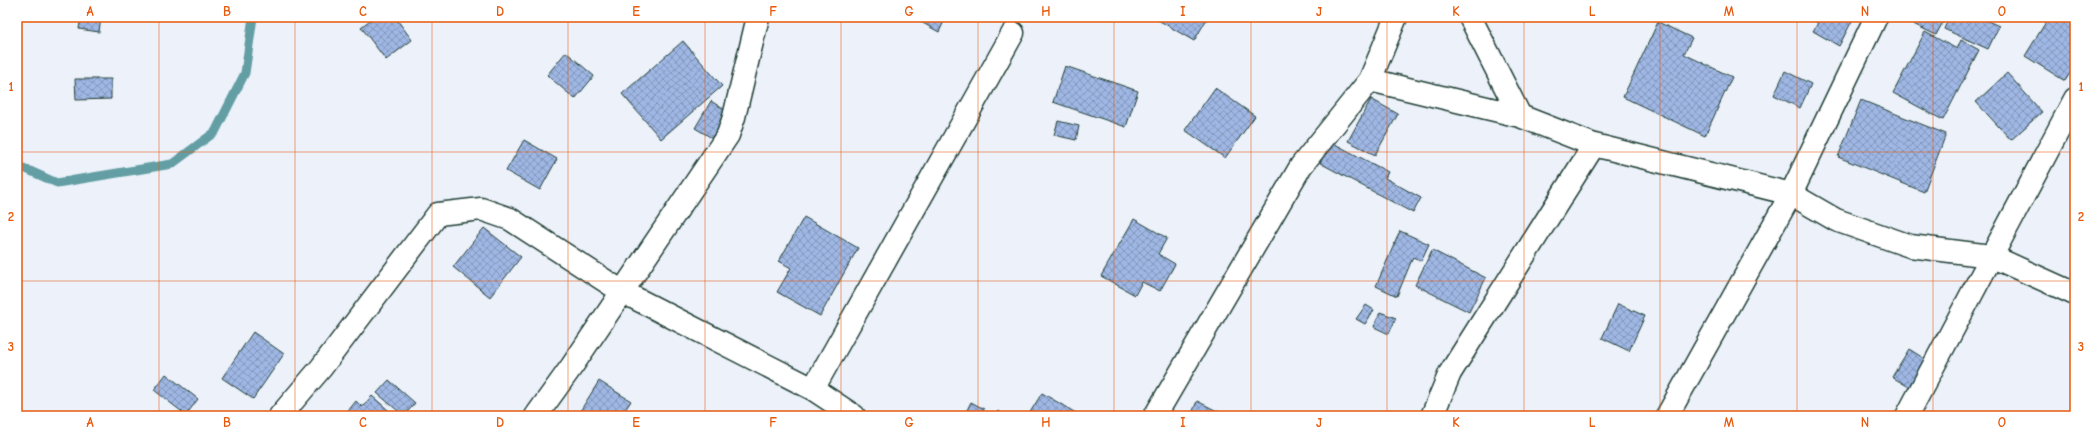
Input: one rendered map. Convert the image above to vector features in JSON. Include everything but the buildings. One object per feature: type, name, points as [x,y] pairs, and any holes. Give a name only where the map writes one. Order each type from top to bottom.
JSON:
[{"type":"street","points":[[536,416],[572,366],[621,291],[728,135],[734,117],[758,17]]},
{"type":"street","points":[[1155,416],[1301,166],[1370,80],[1396,17]]},
{"type":"street","points":[[1470,17],[1520,116]]},
{"type":"street","points":[[1667,416],[1791,194],[1876,17]]},
{"type":"street","points":[[813,389],[1013,33]]},
{"type":"street","points":[[1370,80],[1520,116],[1594,145],[1791,194],[1836,220],[1910,246],[1991,256],[2075,294]]},
{"type":"street","points":[[1907,416],[2075,99]]},
{"type":"street","points":[[1432,416],[1450,372],[1594,145]]},
{"type":"street","points":[[280,416],[321,368],[438,214],[481,209],[510,219],[621,291],[813,389],[854,416]]},
{"type":"waterway","points":[[17,165],[57,183],[172,164],[215,132],[245,73],[253,17]]}]
